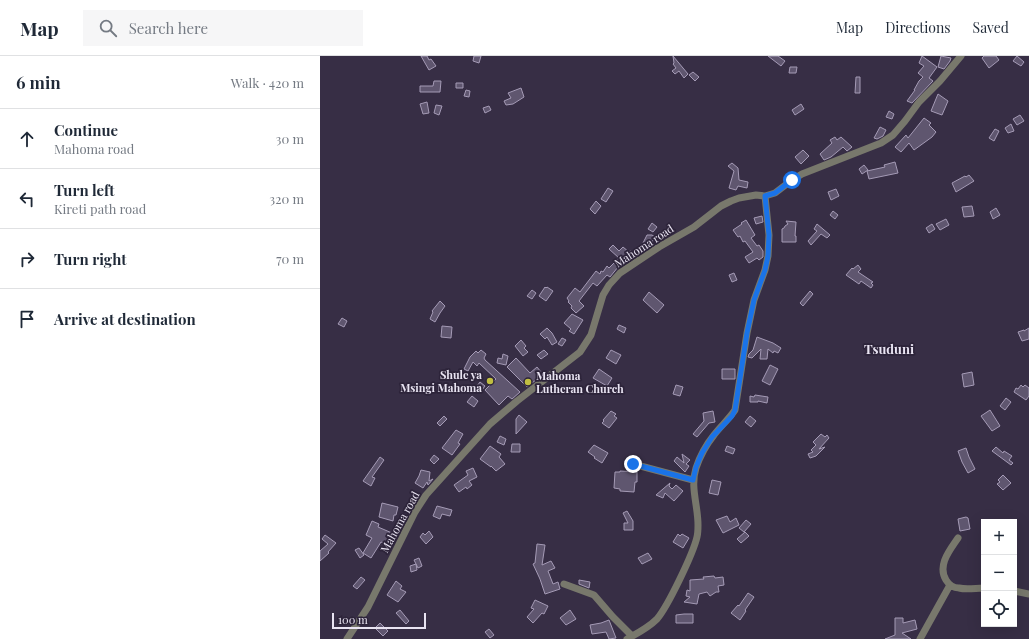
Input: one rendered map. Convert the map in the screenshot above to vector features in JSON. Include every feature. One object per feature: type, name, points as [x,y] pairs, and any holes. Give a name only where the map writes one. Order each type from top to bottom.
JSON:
[{"type":"street","name":"Mahoma road","points":[[347,639],[368,607],[415,512],[426,495],[490,424],[580,352],[591,335],[603,295],[609,285],[620,273],[654,250],[694,227],[731,201],[739,198],[765,196],[775,193],[802,174],[881,143],[893,135],[919,102],[940,81],[961,56]]},
{"type":"street","points":[[564,584],[594,595],[629,638],[646,628],[666,607],[697,537],[698,523],[693,480],[696,467],[702,453],[712,437],[732,416],[735,410],[747,333],[754,300],[765,270],[768,256],[769,235],[765,196]]},
{"type":"street","points":[[633,464],[693,480]]},
{"type":"street","points":[[958,538],[944,562],[942,569],[943,575],[950,585],[957,588],[981,588]]},
{"type":"street","points":[[920,639],[950,585]]},
{"type":"street","points":[[1017,592],[1029,594]]},
{"type":"building","points":[[421,56],[427,56],[436,66],[429,70]]},
{"type":"building","points":[[474,56],[481,56],[479,63],[473,61]]},
{"type":"building","points":[[673,56],[688,74],[684,78],[679,71],[675,74],[672,71],[676,68],[673,64]]},
{"type":"building","points":[[768,56],[778,56],[785,61],[781,66]]},
{"type":"building","points":[[922,56],[937,67],[929,78],[933,81],[912,103],[907,101],[923,77],[918,73],[924,66],[919,63]]},
{"type":"building","points":[[941,56],[951,58],[944,69],[938,67]]},
{"type":"building","points":[[984,56],[996,56],[999,60],[989,68],[982,58]]},
{"type":"building","points":[[1017,56],[1024,62],[1021,66],[1013,61]]},
{"type":"building","points":[[790,67],[797,67],[796,73],[789,73]]},
{"type":"building","points":[[693,72],[699,77],[695,81],[689,75]]},
{"type":"building","points":[[856,77],[860,77],[860,93],[855,93]]},
{"type":"building","points":[[434,81],[441,81],[440,92],[420,92],[420,86],[433,86]]},
{"type":"building","points":[[456,83],[463,83],[463,88],[456,88]]},
{"type":"building","points":[[521,88],[524,97],[513,104],[506,105],[504,101],[511,98],[508,93]]},
{"type":"building","points":[[466,90],[470,91],[469,97],[464,96]]},
{"type":"building","points":[[938,94],[948,101],[942,115],[931,111]]},
{"type":"building","points":[[427,102],[429,113],[423,114],[420,104]]},
{"type":"building","points":[[801,104],[804,109],[795,115],[792,110]]},
{"type":"building","points":[[436,105],[442,106],[439,115],[434,113]]},
{"type":"building","points":[[489,106],[491,110],[485,113],[483,108]]},
{"type":"building","points":[[889,111],[894,114],[892,119],[886,117]]},
{"type":"building","points":[[1020,115],[1024,121],[1017,125],[1013,119]]},
{"type":"building","points":[[924,118],[931,123],[929,125],[936,132],[932,137],[914,150],[909,143],[901,152],[895,147],[906,135],[908,138]]},
{"type":"building","points":[[1011,124],[1014,131],[1008,133],[1005,128]]},
{"type":"building","points":[[880,127],[886,130],[883,136],[877,139],[874,138]]},
{"type":"building","points":[[995,129],[999,131],[994,141],[989,138]]},
{"type":"building","points":[[835,137],[837,140],[841,137],[852,147],[847,151],[843,147],[831,157],[824,160],[820,154],[832,143],[830,140]]},
{"type":"building","points":[[803,150],[809,156],[801,164],[795,157]]},
{"type":"building","points":[[895,162],[898,173],[869,179],[867,171],[885,167],[884,165]]},
{"type":"building","points":[[732,163],[738,168],[739,180],[748,182],[747,188],[738,186],[736,190],[729,188],[734,171],[728,166]]},
{"type":"building","points":[[864,165],[868,170],[862,174],[859,169]]},
{"type":"building","points":[[969,175],[974,181],[956,192],[952,183]]},
{"type":"building","points":[[608,188],[613,191],[606,202],[601,199]]},
{"type":"building","points":[[836,189],[839,196],[831,200],[828,192]]},
{"type":"building","points":[[596,201],[601,206],[595,214],[590,209]]},
{"type":"building","points":[[972,206],[974,216],[964,217],[962,207]]},
{"type":"building","points":[[996,208],[1000,215],[993,219],[990,212]]},
{"type":"building","points":[[833,211],[838,215],[835,219],[830,215]]},
{"type":"building","points":[[762,216],[763,222],[756,224],[754,218]]},
{"type":"building","points":[[946,219],[949,225],[940,230],[936,224]]},
{"type":"building","points":[[746,220],[755,235],[751,238],[763,251],[763,257],[759,260],[757,258],[749,263],[745,257],[753,252],[745,241],[743,242],[740,236],[738,237],[733,230]]},
{"type":"building","points":[[786,221],[796,222],[796,242],[782,242],[782,229],[788,224]]},
{"type":"building","points":[[652,223],[657,227],[653,232],[648,229]]},
{"type":"building","points":[[817,224],[830,235],[827,238],[821,234],[811,245],[808,241],[817,231],[814,229]]},
{"type":"building","points":[[932,224],[935,229],[929,233],[926,228]]},
{"type":"building","points":[[647,235],[652,235],[655,237],[649,246],[643,243]]},
{"type":"building","points":[[613,245],[619,251],[623,247],[629,252],[634,253],[630,260],[626,257],[610,277],[607,275],[597,286],[593,283],[579,301],[584,306],[576,313],[571,308],[572,306],[568,302],[569,301],[567,298],[575,288],[580,292],[596,271],[600,274],[601,271],[603,272],[607,266],[609,268],[619,258],[609,249]]},
{"type":"building","points":[[858,265],[861,269],[858,272],[873,282],[871,283],[873,285],[871,288],[861,281],[859,284],[846,275],[852,268],[853,269]]},
{"type":"building","points":[[734,273],[737,280],[732,282],[729,275]]},
{"type":"building","points":[[545,287],[553,291],[546,301],[539,296]]},
{"type":"building","points":[[532,290],[536,293],[532,299],[527,296]]},
{"type":"building","points":[[810,291],[813,294],[803,306],[800,303]]},
{"type":"building","points":[[649,292],[664,305],[657,313],[643,300]]},
{"type":"building","points":[[440,301],[445,306],[435,322],[430,319],[433,312],[432,311]]},
{"type":"building","points":[[572,314],[583,320],[574,334],[569,331],[571,329],[564,323]]},
{"type":"building","points":[[342,318],[347,321],[344,327],[338,324]]},
{"type":"building","points":[[619,325],[626,328],[624,333],[617,329]]},
{"type":"building","points":[[442,326],[452,327],[451,338],[441,337]]},
{"type":"building","points":[[547,328],[557,342],[552,345],[547,337],[545,339],[540,334]]},
{"type":"building","points":[[1029,328],[1029,339],[1022,341],[1018,332]]},
{"type":"building","points":[[757,337],[773,343],[781,348],[778,353],[774,351],[773,353],[768,349],[767,359],[760,359],[761,349],[752,358],[748,357],[753,350]]},
{"type":"building","points":[[562,338],[566,340],[562,346],[558,344]]},
{"type":"building","points":[[521,340],[526,346],[524,348],[528,352],[523,356],[515,346]]},
{"type":"building","points":[[481,350],[486,354],[484,358],[485,360],[520,392],[512,399],[508,396],[499,405],[485,390],[496,379],[479,363],[477,366],[473,362],[468,371],[464,369],[470,357],[476,351],[478,353]]},
{"type":"building","points":[[544,350],[548,354],[541,359],[537,355]]},
{"type":"building","points":[[611,350],[621,355],[616,364],[606,358]]},
{"type":"building","points":[[503,354],[508,356],[506,365],[497,363],[498,358],[502,359]]},
{"type":"building","name":"Mahoma Lutheran Church","points":[[516,358],[530,373],[537,367],[541,372],[539,373],[542,375],[527,387],[507,367]]},
{"type":"building","points":[[770,365],[778,369],[770,385],[762,381]]},
{"type":"building","points":[[599,369],[612,378],[607,386],[593,378]]},
{"type":"building","points":[[722,369],[735,369],[735,379],[722,379]]},
{"type":"building","points":[[972,372],[974,385],[964,387],[962,374]]},
{"type":"building","points":[[480,382],[485,386],[482,390],[477,386]]},
{"type":"building","points":[[676,385],[683,387],[680,396],[673,394]]},
{"type":"building","points":[[1021,385],[1023,387],[1025,385],[1029,388],[1029,396],[1026,400],[1014,392],[1016,388],[1018,389]]},
{"type":"building","points":[[755,395],[768,397],[767,403],[758,401],[750,402],[750,396],[754,397]]},
{"type":"building","points":[[472,396],[478,401],[474,407],[467,402]]},
{"type":"building","points":[[1006,398],[1011,402],[1005,410],[1000,406]]},
{"type":"building","points":[[990,410],[1000,426],[992,431],[981,416]]},
{"type":"building","points":[[611,411],[616,414],[614,416],[617,418],[609,428],[602,423]]},
{"type":"building","points":[[713,411],[715,422],[709,423],[697,437],[693,434],[704,421],[703,413]]},
{"type":"building","points":[[519,415],[527,422],[516,434],[516,419]]},
{"type":"building","points":[[444,416],[447,419],[440,426],[437,423]]},
{"type":"building","points":[[750,416],[756,421],[751,427],[745,422]]},
{"type":"building","points":[[456,430],[463,434],[458,443],[460,444],[452,455],[442,448]]},
{"type":"building","points":[[821,434],[825,437],[827,435],[829,438],[819,449],[825,447],[816,456],[810,458],[808,454],[813,452],[811,450],[816,445],[813,442]]},
{"type":"building","points":[[500,436],[506,439],[504,445],[497,442]]},
{"type":"building","points":[[512,444],[520,444],[520,452],[511,452]]},
{"type":"building","points":[[594,445],[608,453],[602,463],[588,452]]},
{"type":"building","points":[[490,446],[501,454],[499,457],[505,464],[496,471],[480,459]]},
{"type":"building","points":[[727,446],[735,449],[733,454],[725,451]]},
{"type":"building","points":[[996,447],[1003,453],[1004,451],[1012,456],[1009,460],[1013,463],[1011,465],[992,451]]},
{"type":"building","points":[[966,448],[975,469],[968,473],[958,451]]},
{"type":"building","points":[[682,454],[690,460],[686,464],[689,466],[685,472],[674,461],[677,457],[684,463]]},
{"type":"building","points":[[434,455],[439,459],[434,464],[430,460]]},
{"type":"building","points":[[380,457],[384,460],[372,477],[375,478],[371,486],[363,481]]},
{"type":"building","points":[[473,468],[477,477],[469,481],[472,485],[459,492],[454,485],[468,475],[466,471]]},
{"type":"building","points":[[421,470],[430,472],[429,481],[433,479],[428,485],[427,482],[423,488],[415,483]]},
{"type":"building","points":[[615,472],[637,472],[637,482],[635,482],[634,492],[620,491],[620,489],[614,488]]},
{"type":"building","points":[[1003,475],[1011,483],[1003,490],[997,484],[1000,482],[998,480]]},
{"type":"building","points":[[712,480],[721,482],[718,495],[709,493]]},
{"type":"building","points":[[670,483],[669,486],[672,489],[676,485],[683,491],[674,501],[665,493],[663,498],[656,495]]},
{"type":"building","points":[[382,503],[398,507],[393,521],[379,517]]},
{"type":"building","points":[[437,506],[452,510],[450,516],[442,514],[440,519],[433,516]]},
{"type":"building","points":[[627,511],[633,521],[633,530],[624,530],[624,523],[628,523],[623,513]]},
{"type":"building","points":[[727,516],[730,522],[736,518],[739,525],[723,533],[716,520]]},
{"type":"building","points":[[968,518],[970,529],[960,531],[958,519]]},
{"type":"building","points":[[746,520],[751,524],[744,532],[739,528]]},
{"type":"building","points":[[372,521],[379,524],[378,527],[392,533],[386,544],[381,542],[371,558],[363,553],[372,538],[366,535]]},
{"type":"building","points":[[429,531],[433,537],[426,544],[420,537],[423,533],[425,535]]},
{"type":"building","points":[[745,532],[749,536],[741,543],[737,539]]},
{"type":"building","points":[[678,534],[680,536],[682,534],[689,538],[683,548],[673,542]]},
{"type":"building","points":[[325,535],[336,543],[328,552],[329,553],[320,561],[320,551],[328,544],[322,539]]},
{"type":"building","points":[[537,544],[545,545],[542,565],[551,561],[555,568],[548,571],[553,584],[558,582],[560,589],[545,594],[533,564],[535,563]]},
{"type":"building","points":[[359,548],[364,555],[360,558],[355,550]]},
{"type":"building","points":[[648,553],[652,559],[642,564],[638,558]]},
{"type":"building","points":[[419,558],[422,566],[418,568],[414,560]]},
{"type":"building","points":[[416,564],[417,570],[411,572],[410,566]]},
{"type":"building","points":[[714,576],[715,578],[723,577],[724,585],[718,586],[719,592],[716,592],[710,596],[707,592],[699,594],[697,604],[684,602],[690,597],[686,596],[687,590],[690,591],[690,580],[704,579],[703,577]]},
{"type":"building","points":[[361,577],[365,580],[357,589],[353,586]]},
{"type":"building","points":[[579,580],[590,582],[589,588],[579,584]]},
{"type":"building","points":[[396,581],[402,586],[400,589],[406,592],[398,602],[387,595]]},
{"type":"building","points":[[748,593],[754,597],[740,620],[731,613],[738,605],[739,606]]},
{"type":"building","points":[[535,600],[548,606],[544,614],[542,613],[533,623],[527,617],[534,609],[531,608]]},
{"type":"building","points":[[400,610],[409,621],[406,624],[396,613]]},
{"type":"building","points":[[570,610],[576,619],[566,625],[560,618]]},
{"type":"building","points":[[693,614],[693,623],[676,623],[676,615]]},
{"type":"building","points":[[895,618],[903,618],[903,623],[915,620],[917,629],[902,633],[911,639],[885,639],[895,635]]},
{"type":"building","points":[[609,620],[616,638],[609,639],[606,632],[592,634],[590,625]]},
{"type":"building","points":[[380,623],[388,631],[383,636],[375,628]]},
{"type":"building","points":[[489,629],[494,635],[490,638],[485,632]]},
{"type":"place","name":"Shule ya Msingi Mahoma","points":[[490,381]]},
{"type":"place","name":"Mahoma Lutheran Church","points":[[528,382]]},
{"type":"district","name":"Tsuduni","points":[[889,349]]},
{"type":"route","points":[[633,464],[693,480],[696,467],[702,453],[712,437],[732,416],[735,410],[740,370],[754,300],[765,270],[768,256],[769,235],[765,196],[775,193],[792,180]]}]
